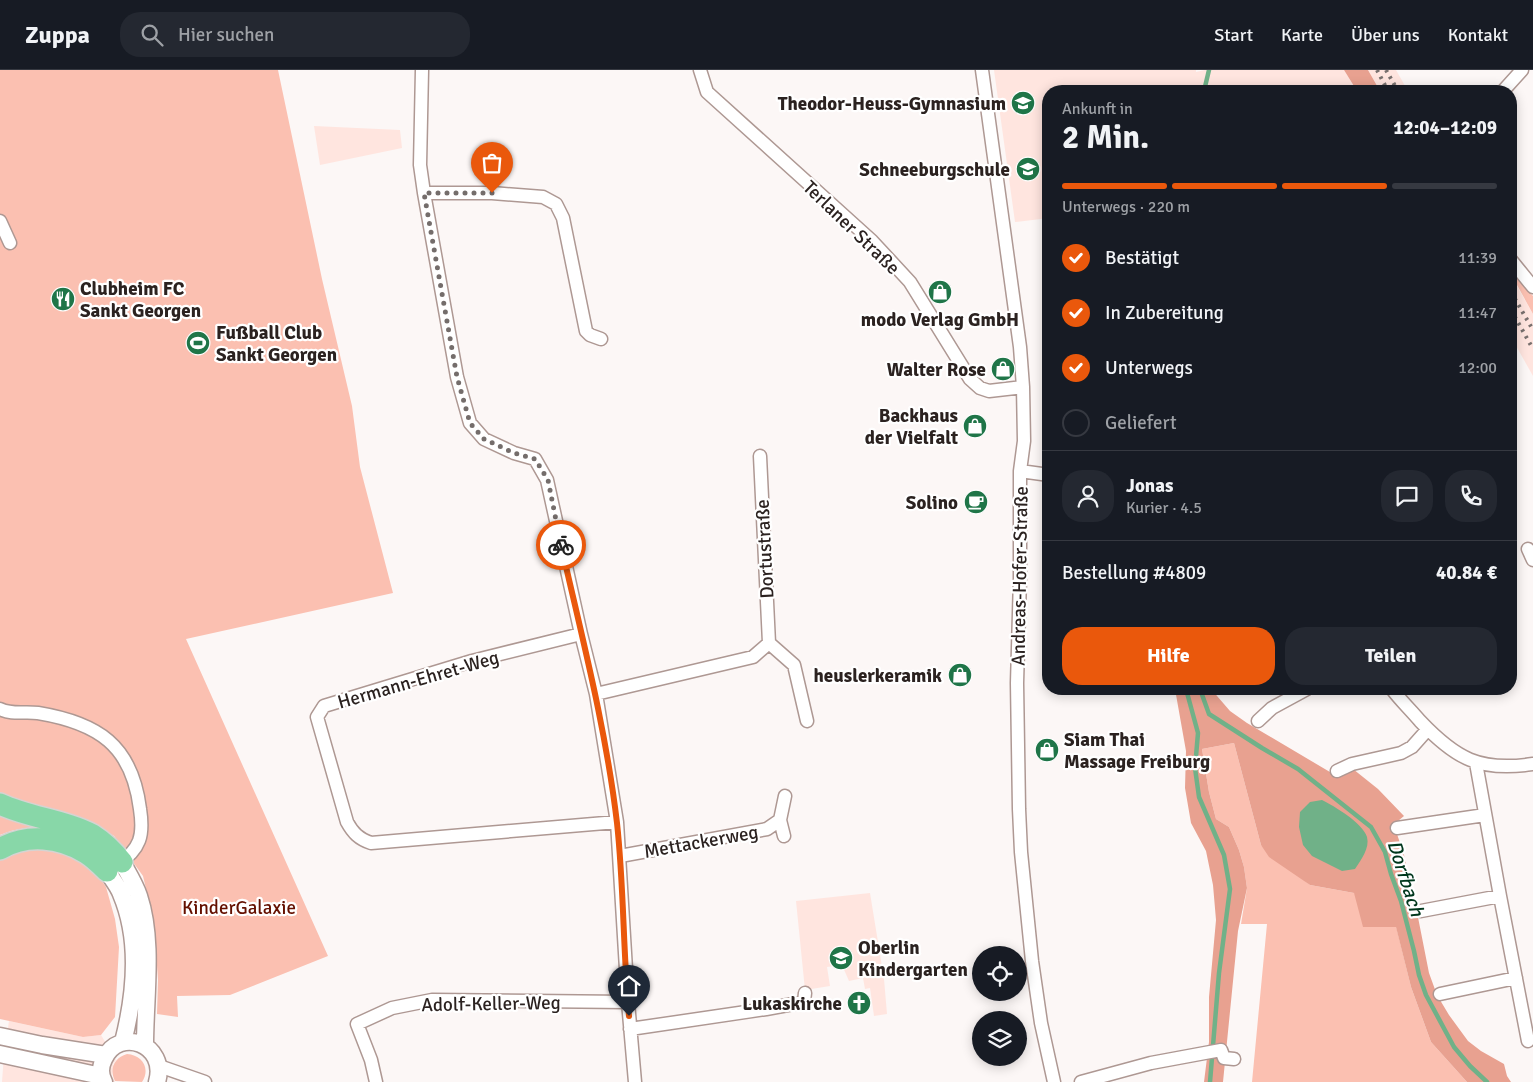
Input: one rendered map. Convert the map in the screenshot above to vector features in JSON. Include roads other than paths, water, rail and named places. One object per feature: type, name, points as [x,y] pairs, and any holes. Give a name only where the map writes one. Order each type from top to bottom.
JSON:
[{"type":"highway","points":[[0,804],[16,811],[77,828],[95,836],[113,850],[114,867]]},
{"type":"highway","points":[[0,849],[21,840],[34,838],[50,839],[62,842],[114,867]]},
{"type":"street","name":"Mettackerweg","points":[[422,70],[420,164],[457,377],[470,423],[484,439],[514,453],[535,459],[548,480],[581,634],[596,694],[617,822],[635,1082]]},
{"type":"street","name":"Terlaner Straße","points":[[700,70],[707,92],[872,241],[910,282],[970,379],[980,388],[989,390],[1023,387]]},
{"type":"street","name":"Andreas-Hofer-Straße","points":[[982,70],[1020,347],[1023,387],[1024,449],[1020,471],[1017,761],[1021,852],[1032,960],[1040,1014],[1054,1082]]},
{"type":"street","points":[[1508,85],[1522,70]]},
{"type":"street","points":[[424,193],[492,193],[543,197],[556,204],[563,218],[586,331],[590,335],[601,339]]},
{"type":"street","points":[[0,221],[10,242]]},
{"type":"street","points":[[1517,267],[1533,287]]},
{"type":"street","name":"Dortustraße","points":[[760,456],[769,643]]},
{"type":"street","points":[[1020,471],[1042,474]]},
{"type":"street","name":"Hermann-Ehret-Weg","points":[[581,634],[472,661],[324,706],[317,716],[347,822],[360,839],[371,843],[617,822]]},
{"type":"street","points":[[596,694],[753,657],[769,643],[794,665],[807,721]]},
{"type":"street","points":[[1258,721],[1272,708],[1296,695]]},
{"type":"street","points":[[1398,695],[1445,745],[1460,755],[1476,763],[1493,766],[1533,764]]},
{"type":"street","points":[[0,709],[14,713],[35,712],[86,725],[110,740],[119,751],[138,791],[143,827],[139,841],[132,852],[114,867]]},
{"type":"street","points":[[1337,770],[1352,764],[1401,753],[1412,748],[1428,728]]},
{"type":"street","points":[[1476,763],[1528,1041]]},
{"type":"street","name":"Mettackerweg","points":[[784,836],[780,820],[785,796]]},
{"type":"street","points":[[1397,828],[1485,815]]},
{"type":"street","name":"Mettackerweg","points":[[620,856],[767,829],[780,820]]},
{"type":"street","points":[[114,867],[133,936],[134,976],[128,1022],[123,1042]]},
{"type":"street","points":[[114,867],[134,882],[140,897],[148,955],[145,1045]]},
{"type":"street","points":[[1421,911],[1500,896]]},
{"type":"street","points":[[1440,994],[1516,978]]},
{"type":"street","points":[[630,1029],[804,1002],[805,993]]},
{"type":"street","name":"Adolf-Keller-Weg","points":[[376,1082],[371,1060],[357,1024],[392,1008],[432,1000],[628,1002]]},
{"type":"street","points":[[3,1037],[42,1046],[106,1055]]},
{"type":"street","points":[[2,1054],[102,1079],[102,1063],[112,1047],[123,1042],[134,1042],[145,1045],[155,1055],[158,1074],[205,1082]]},
{"type":"street","points":[[1081,1082],[1151,1063],[1221,1050],[1224,1058],[1234,1058]]},
{"type":"waterway","name":"Dorfbach","points":[[1205,85],[1209,70]]},
{"type":"waterway","name":"Dorfbach","points":[[1188,695],[1198,733],[1195,768],[1199,797],[1224,855],[1230,889],[1219,973],[1210,1082]]},
{"type":"waterway","name":"Dorfbach","points":[[1202,695],[1209,714],[1298,769],[1371,827],[1385,852],[1401,901],[1419,975],[1426,995],[1454,1047],[1487,1082]]},
{"type":"railway","points":[[1377,70],[1385,85]]},
{"type":"railway","points":[[1386,70],[1395,85]]},
{"type":"railway","points":[[1517,302],[1533,330]]},
{"type":"railway","points":[[1517,321],[1533,349]]},
{"type":"place","name":"Theodor-Heuss-Gymnasium","points":[[1023,103]]},
{"type":"place","name":"Schneeburgschule","points":[[1028,169]]},
{"type":"place","name":"modo Verlag GmbH","points":[[940,292]]},
{"type":"place","name":"Clubheim FC Sankt Georgen","points":[[63,299]]},
{"type":"place","name":"Fußball Club Sankt Georgen","points":[[198,343]]},
{"type":"place","name":"Walter Rose","points":[[1003,369]]},
{"type":"place","name":"Backhaus der Vielfalt","points":[[975,426]]},
{"type":"place","name":"Solino","points":[[976,502]]},
{"type":"place","name":"heuslerkeramik","points":[[960,675]]},
{"type":"place","name":"Siam Thai Massage Freiburg","points":[[1047,750]]},
{"type":"place","name":"Oberlin Kindergarten","points":[[841,958]]},
{"type":"place","name":"Lukaskirche","points":[[859,1003]]},
{"type":"park label","name":"KinderGalaxie","points":[[239,907]]}]
